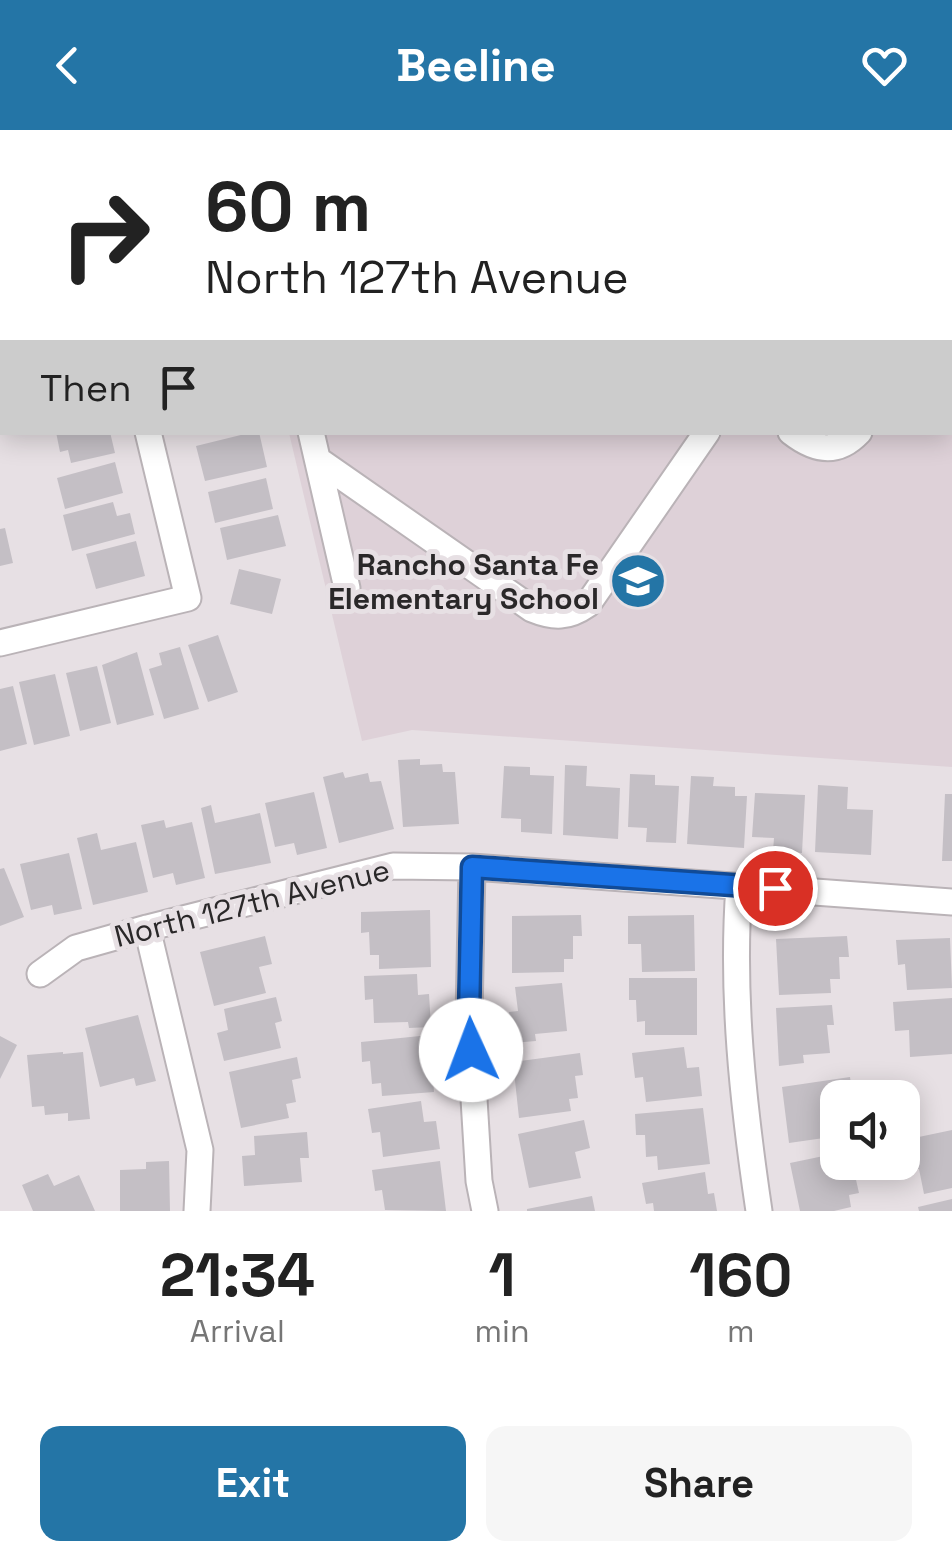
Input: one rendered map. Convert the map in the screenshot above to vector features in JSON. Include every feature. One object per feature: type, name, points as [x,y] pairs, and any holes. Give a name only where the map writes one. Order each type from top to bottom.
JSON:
[{"type":"street","points":[[0,643],[188,598],[149,435]]},
{"type":"street","points":[[311,435],[347,588]]},
{"type":"street","points":[[318,460],[532,608],[548,616],[565,616],[588,604],[705,435]]},
{"type":"street","points":[[795,435],[808,446],[828,449],[855,435]]},
{"type":"street","name":"North 127th Avenue","points":[[40,974],[76,948],[392,866],[472,867],[952,902]]},
{"type":"street","points":[[472,867],[469,1017],[479,1181],[485,1211]]},
{"type":"street","points":[[739,886],[735,944],[744,1094],[759,1211]]},
{"type":"street","points":[[146,928],[200,1150],[197,1211]]},
{"type":"shaded area","name":"Rancho Santa Fe Elementary School","points":[[289,435],[952,435],[952,767],[412,730],[362,741]]},
{"type":"building","points":[[57,435],[111,435],[115,453],[71,463],[68,450],[60,452]]},
{"type":"building","points":[[241,435],[260,435],[267,467],[205,481],[196,446]]},
{"type":"building","points":[[115,462],[123,493],[65,509],[57,478]]},
{"type":"building","points":[[266,478],[273,509],[215,523],[208,492]]},
{"type":"building","points":[[113,502],[117,516],[130,513],[135,534],[72,551],[63,515]]},
{"type":"building","points":[[278,515],[286,546],[227,560],[220,528]]},
{"type":"building","points":[[5,528],[13,563],[0,566],[0,529]]},
{"type":"building","points":[[136,541],[145,576],[96,589],[86,554]]},
{"type":"building","points":[[239,569],[281,579],[272,614],[230,604]]},
{"type":"building","points":[[218,635],[238,692],[208,702],[188,645]]},
{"type":"building","points":[[180,647],[199,709],[164,719],[149,669],[162,665],[159,653]]},
{"type":"building","points":[[137,652],[154,715],[117,725],[102,665]]},
{"type":"building","points":[[97,666],[111,723],[80,731],[66,673]]},
{"type":"building","points":[[55,674],[70,736],[34,745],[19,682]]},
{"type":"building","points":[[13,686],[27,744],[0,751],[0,689]]},
{"type":"building","points":[[420,759],[420,765],[442,764],[443,772],[455,772],[459,824],[403,827],[398,760]]},
{"type":"building","points":[[565,765],[587,766],[586,786],[620,788],[618,839],[563,835]]},
{"type":"building","points":[[504,766],[530,767],[530,775],[554,776],[552,834],[521,832],[521,819],[501,818]]},
{"type":"building","points":[[343,772],[345,778],[368,773],[370,782],[381,781],[394,829],[339,843],[323,777]]},
{"type":"building","points":[[630,774],[655,775],[655,785],[679,786],[676,843],[646,842],[647,828],[628,827]]},
{"type":"building","points":[[691,776],[714,777],[713,786],[735,787],[735,796],[747,796],[744,848],[687,844]]},
{"type":"building","points":[[818,785],[848,787],[847,809],[873,810],[871,855],[815,852]]},
{"type":"building","points":[[314,792],[327,848],[297,855],[294,843],[275,847],[265,803]]},
{"type":"building","points":[[755,793],[805,795],[802,853],[773,851],[774,838],[752,837]]},
{"type":"building","points":[[945,794],[952,794],[952,861],[942,861]]},
{"type":"building","points":[[211,805],[215,823],[260,813],[271,863],[215,874],[201,808]]},
{"type":"building","points":[[164,820],[166,828],[192,822],[205,878],[176,885],[173,873],[153,878],[141,825]]},
{"type":"building","points":[[97,833],[101,850],[136,842],[148,892],[93,905],[77,838]]},
{"type":"building","points":[[69,853],[82,909],[54,915],[52,905],[31,910],[20,864]]},
{"type":"building","points":[[4,868],[24,917],[0,926],[0,869]]},
{"type":"building","points":[[430,910],[431,967],[379,969],[379,955],[370,955],[369,932],[361,933],[361,912]]},
{"type":"building","points":[[581,915],[582,936],[573,936],[573,959],[564,959],[564,972],[512,973],[512,916]]},
{"type":"building","points":[[694,915],[695,971],[642,972],[641,944],[628,944],[628,916]]},
{"type":"building","points":[[265,936],[272,964],[259,967],[266,993],[214,1006],[200,952]]},
{"type":"building","points":[[847,936],[849,957],[839,957],[840,979],[830,979],[831,993],[779,995],[776,939]]},
{"type":"building","points":[[950,938],[952,988],[907,990],[905,964],[898,965],[896,940]]},
{"type":"building","points":[[417,974],[418,995],[429,994],[431,1027],[409,1028],[408,1022],[374,1023],[373,999],[365,1000],[364,976]]},
{"type":"building","points":[[629,978],[697,978],[697,1035],[645,1035],[645,1021],[637,1022],[636,1000],[629,1000]]},
{"type":"building","points":[[562,983],[567,1031],[535,1034],[536,1041],[512,1043],[509,1012],[518,1011],[515,987]]},
{"type":"building","points":[[276,997],[282,1021],[275,1023],[281,1048],[224,1061],[217,1033],[228,1030],[224,1009]]},
{"type":"building","points":[[952,998],[952,1054],[910,1057],[909,1030],[895,1031],[893,1002]]},
{"type":"building","points":[[832,1005],[834,1025],[827,1025],[830,1053],[803,1055],[804,1063],[779,1066],[776,1008]]},
{"type":"building","points":[[138,1015],[156,1081],[136,1086],[134,1078],[100,1087],[85,1028]]},
{"type":"building","points":[[430,1035],[434,1092],[382,1096],[381,1083],[372,1084],[370,1061],[362,1062],[361,1042]]},
{"type":"building","points":[[0,1036],[17,1045],[0,1079]]},
{"type":"building","points":[[684,1047],[687,1068],[699,1067],[702,1096],[646,1102],[643,1077],[635,1078],[632,1053]]},
{"type":"building","points":[[83,1052],[90,1119],[68,1121],[68,1113],[45,1115],[44,1106],[32,1107],[27,1055]]},
{"type":"building","points":[[580,1053],[583,1075],[575,1076],[578,1098],[569,1099],[571,1111],[519,1118],[513,1062]]},
{"type":"building","points":[[297,1057],[301,1078],[292,1080],[296,1102],[286,1104],[289,1118],[241,1128],[229,1072]]},
{"type":"building","points":[[820,1081],[820,1139],[789,1143],[782,1087]]},
{"type":"building","points":[[421,1101],[424,1122],[436,1121],[440,1149],[383,1157],[380,1132],[372,1133],[368,1109]]},
{"type":"building","points":[[703,1108],[710,1164],[658,1170],[657,1156],[646,1157],[645,1135],[636,1135],[635,1114]]},
{"type":"building","points":[[584,1120],[590,1148],[575,1152],[581,1178],[529,1188],[518,1134]]},
{"type":"building","points":[[952,1130],[952,1188],[924,1194],[920,1137]]},
{"type":"building","points":[[307,1132],[309,1158],[300,1158],[302,1182],[244,1186],[242,1156],[255,1155],[254,1136]]},
{"type":"building","points":[[820,1157],[820,1180],[856,1180],[859,1193],[849,1195],[851,1207],[800,1211],[790,1163]]},
{"type":"building","points":[[169,1161],[170,1211],[120,1211],[120,1170],[146,1169],[146,1162]]},
{"type":"building","points":[[440,1161],[446,1211],[385,1210],[382,1190],[375,1191],[372,1170]]},
{"type":"building","points":[[705,1172],[708,1194],[714,1193],[717,1211],[654,1211],[653,1203],[646,1204],[642,1183]]},
{"type":"building","points":[[48,1174],[54,1186],[79,1175],[95,1211],[33,1211],[22,1185]]},
{"type":"building","points":[[592,1196],[595,1211],[527,1211],[527,1209]]},
{"type":"building","points":[[952,1199],[952,1211],[919,1211],[918,1207]]},
{"type":"place","name":"Rancho Santa Fe Elementary School","points":[[638,581]]},
{"type":"route","points":[[471,1050],[472,867],[775,888]]}]
